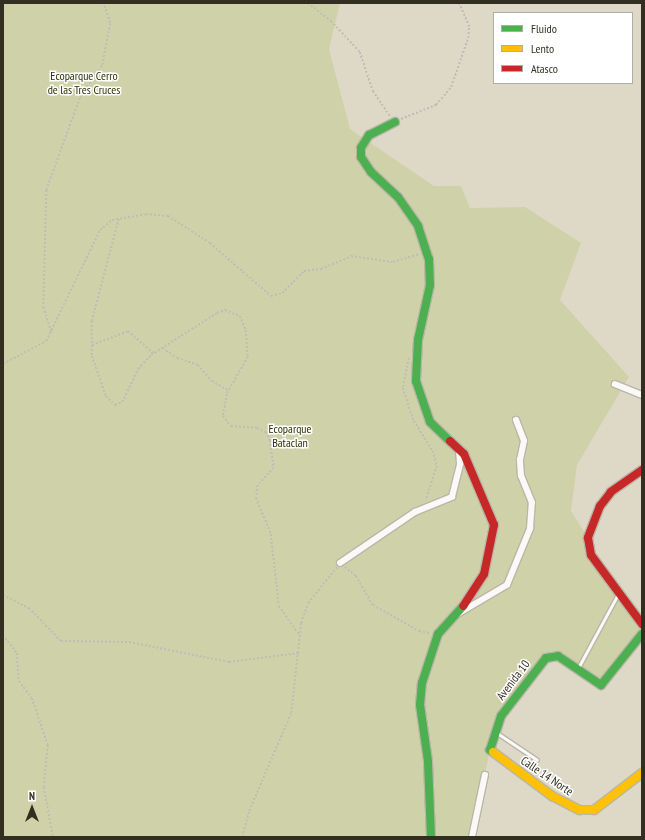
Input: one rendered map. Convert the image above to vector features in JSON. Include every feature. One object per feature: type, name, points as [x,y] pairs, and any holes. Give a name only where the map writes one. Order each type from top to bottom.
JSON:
[{"type":"street","points":[[395,122],[369,135],[361,148],[361,157],[414,217],[427,252],[430,285],[417,353],[416,381],[424,409],[430,422],[459,450],[469,464],[494,525],[484,574],[470,598],[438,634],[422,683],[420,705],[428,760],[426,795],[431,837]]},
{"type":"street","points":[[615,384],[642,395]]},
{"type":"street","points":[[454,616],[507,586],[530,529],[532,503],[521,476],[520,460],[524,442],[516,420]]},
{"type":"street","points":[[340,563],[420,511],[452,497],[460,464],[459,450]]},
{"type":"street","points":[[642,470],[611,492],[595,516],[588,538],[591,555],[620,591],[642,624]]},
{"type":"street","name":"Avenida 10","points":[[490,750],[494,730],[546,658],[558,656],[596,684],[604,684],[642,634]]},
{"type":"street","name":"Calle 14 Norte","points":[[490,750],[552,796],[580,810],[594,810],[642,773]]},
{"type":"street","points":[[472,837],[485,775]]},
{"type":"lane","points":[[577,670],[620,591]]},
{"type":"lane","points":[[494,730],[537,760]]},
{"type":"path","points":[[51,334],[43,308],[46,190],[80,97],[102,65],[110,23],[103,3]]},
{"type":"path","points":[[308,3],[331,21],[360,52],[373,91],[395,122],[436,105],[451,86],[468,38],[469,27],[459,3]]},
{"type":"path","points":[[3,364],[46,341],[51,334],[100,230],[119,219],[146,214],[168,216],[181,223],[271,296],[282,293],[304,271],[321,268],[350,256],[393,262],[427,252]]},
{"type":"path","points":[[119,219],[117,237],[94,308],[92,356],[106,396],[115,405],[125,398],[138,369],[154,354],[217,313],[235,312],[246,330],[248,357],[229,391],[223,408],[227,423],[242,429],[257,428],[266,432],[270,440],[274,468],[258,485],[256,498],[271,534],[279,606],[300,636]]},
{"type":"path","points":[[92,345],[128,331],[154,354]]},
{"type":"path","points":[[163,348],[178,358],[198,365],[212,382],[229,391]]},
{"type":"path","points":[[417,353],[407,360],[403,388],[414,421],[433,450],[437,466],[420,511]]},
{"type":"path","points":[[242,837],[249,811],[291,713],[300,636],[308,603],[340,563],[356,576],[373,605],[419,631],[438,634]]},
{"type":"path","points":[[3,595],[29,608],[61,640],[129,642],[229,662],[298,653]]},
{"type":"path","points":[[3,635],[17,653],[19,681],[32,698],[48,745],[44,787],[53,837]]},
{"type":"green space","name":"Ecoparque Bataclan","points":[[3,3],[340,3],[329,49],[350,129],[434,186],[461,186],[470,208],[525,207],[581,243],[560,300],[629,377],[577,465],[571,511],[588,538],[589,547],[642,624],[642,634],[604,684],[553,656],[510,705],[490,750],[472,837],[3,837]]},
{"type":"traffic: fast","points":[[395,122],[369,135],[361,148],[361,157],[371,172],[398,197],[418,226],[429,259],[430,285],[418,340],[416,381],[430,422],[450,441]]},
{"type":"traffic: fast","points":[[431,837],[428,761],[420,705],[422,683],[438,634],[463,606]]},
{"type":"traffic: fast","points":[[493,752],[490,750],[501,716],[546,658],[558,656],[601,685],[642,634]]},
{"type":"traffic: slow","points":[[493,752],[552,796],[580,810],[594,810],[642,773]]},
{"type":"traffic: jam","points":[[450,441],[464,454],[494,525],[484,574],[463,606]]},
{"type":"traffic: jam","points":[[642,470],[611,492],[600,506],[588,538],[591,555],[642,624]]},
{"type":"park label","name":"Ecoparque Cerro de las Tres Cruces","points":[[84,83]]}]
